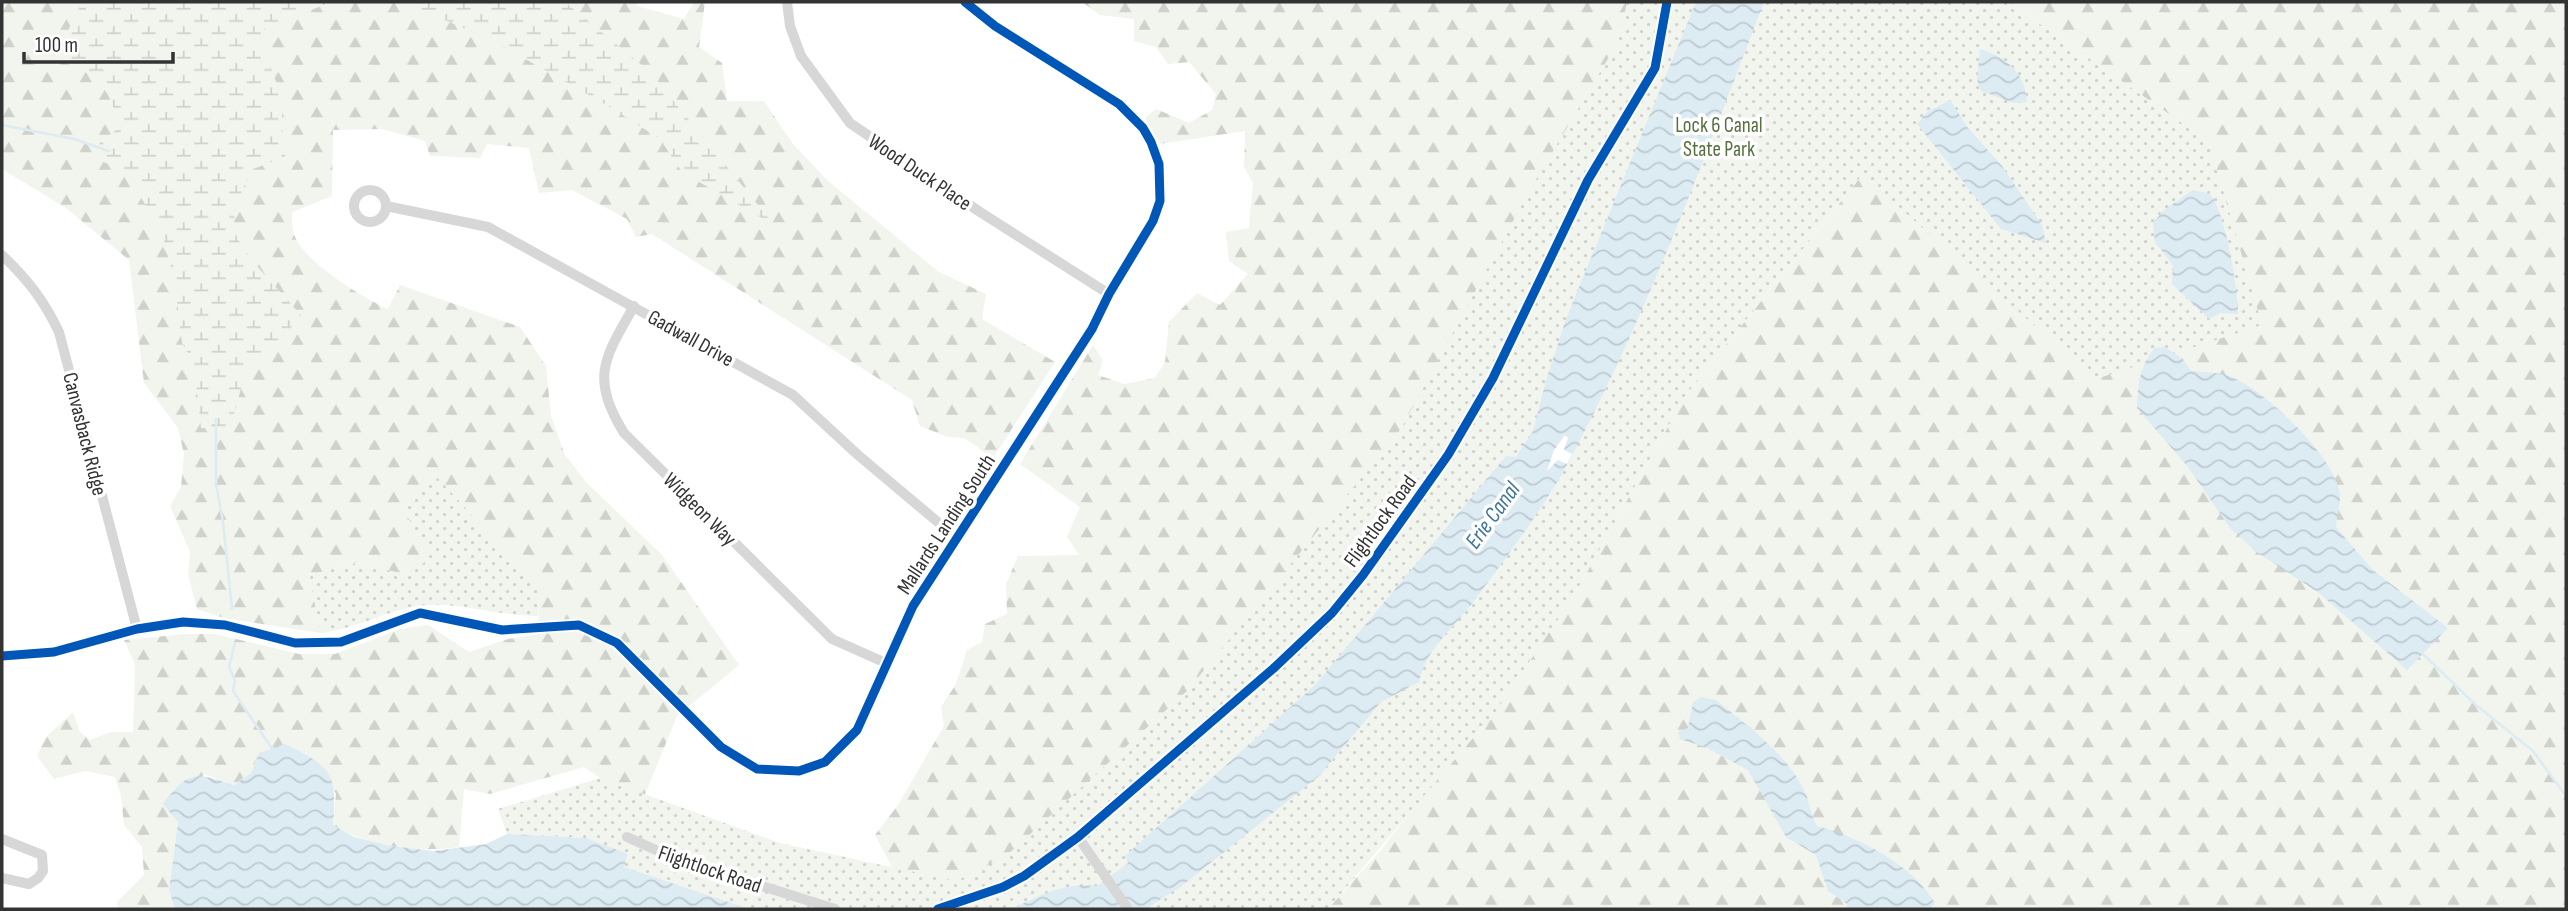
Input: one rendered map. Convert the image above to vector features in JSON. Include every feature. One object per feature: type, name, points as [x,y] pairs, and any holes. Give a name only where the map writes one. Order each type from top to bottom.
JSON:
[{"type":"street","name":"Wood Duck Place","points":[[787,2],[790,26],[801,56],[850,123],[980,212],[1109,294]]},
{"type":"street","name":"Mallards Landing South","points":[[2,656],[54,652],[137,629],[183,622],[225,625],[295,643],[341,642],[420,613],[502,630],[579,625],[617,643],[721,747],[757,769],[799,771],[825,762],[857,730],[913,606],[1092,329],[1109,294],[1132,260],[1160,201],[1159,164],[1143,128],[1119,104],[995,26],[965,2]]},
{"type":"street","name":"Flightlock Road","points":[[938,909],[1024,876],[1078,838],[1322,622],[1393,537],[1448,455],[1493,378],[1588,180],[1655,68],[1667,2]]},
{"type":"street","name":"Gadwall Drive","points":[[386,206],[488,227],[793,395],[958,539]]},
{"type":"street","name":"Canvasback Ridge","points":[[2,255],[23,273],[60,332],[137,629]]},
{"type":"street","name":"Widgeon Way","points":[[634,306],[607,357],[603,382],[607,404],[624,433],[832,639],[888,664]]},
{"type":"street","name":"Flightlock Road","points":[[626,837],[676,859],[835,909]]},
{"type":"street","points":[[1078,838],[1128,909]]},
{"type":"street","points":[[2,839],[42,855],[43,862],[38,878],[29,884],[2,878]]},
{"type":"green space","points":[[2,2],[637,2],[637,6],[684,19],[694,2],[705,2],[699,47],[722,63],[727,101],[764,101],[793,144],[828,181],[939,272],[986,294],[982,319],[1055,362],[993,458],[964,438],[948,437],[920,426],[912,400],[652,234],[636,237],[627,219],[572,190],[539,193],[529,148],[487,144],[480,158],[430,156],[425,141],[382,129],[333,130],[332,196],[292,212],[293,232],[299,245],[335,278],[388,309],[400,285],[520,327],[546,366],[551,416],[565,455],[587,483],[662,555],[739,665],[677,716],[644,797],[600,778],[584,767],[490,794],[464,789],[459,847],[394,847],[363,839],[333,826],[336,793],[259,753],[251,773],[233,785],[204,774],[178,822],[169,890],[175,909],[118,909],[117,902],[144,875],[142,847],[124,825],[121,796],[115,777],[85,771],[54,779],[37,756],[46,737],[73,712],[80,732],[90,740],[110,732],[133,732],[135,664],[124,640],[215,634],[299,654],[335,654],[400,629],[428,625],[469,652],[508,639],[539,634],[538,588],[402,506],[431,558],[408,575],[357,563],[309,575],[321,633],[224,618],[197,609],[188,574],[190,552],[170,506],[181,487],[184,454],[178,428],[144,383],[129,260],[66,208],[2,169]]},
{"type":"green space","points":[[82,2],[331,2],[279,23],[266,22],[264,43],[281,101],[285,157],[253,169],[237,203],[234,226],[242,247],[302,317],[259,358],[243,381],[230,429],[201,428],[194,363],[182,343],[175,284],[163,236],[126,171],[96,159],[100,142],[116,130],[113,105],[99,83],[56,55]]},
{"type":"green space","points":[[404,2],[565,2],[650,72],[775,226],[682,172],[660,139],[610,107],[497,43]]},
{"type":"green space","points":[[1082,2],[1651,2],[1451,432],[999,880],[938,883],[892,867],[875,835],[898,805],[944,726],[941,707],[956,684],[967,650],[982,642],[985,624],[1007,614],[1006,584],[1018,556],[1079,555],[1067,537],[1080,507],[1020,464],[1093,345],[1103,360],[1098,375],[1124,384],[1155,378],[1165,362],[1169,322],[1197,293],[1220,305],[1248,274],[1229,261],[1226,232],[1249,228],[1253,183],[1244,167],[1245,131],[1160,144],[1145,118],[1156,109],[1189,123],[1212,110],[1216,94],[1189,62],[1168,64],[1156,47],[1134,41],[1134,19],[1100,15]]},
{"type":"green space","name":"Lock 6 Canal State Park","points":[[1627,2],[2008,2],[2209,142],[2262,325],[2096,379],[1862,175],[1685,396],[1573,597],[1496,711],[1328,909],[749,909],[623,867],[627,854],[585,838],[507,834],[498,809],[600,778],[780,843],[956,881],[1006,856],[1187,691],[1401,429],[1528,193],[1618,42]]},
{"type":"green space","points":[[2008,2],[2566,2],[2566,909],[1328,909],[1381,850],[1573,597],[1685,396],[1863,174],[2096,378],[2209,142]]},
{"type":"green space","points":[[438,478],[538,588],[538,616],[426,605],[321,633],[309,575],[357,563],[408,575],[430,558],[402,506]]},
{"type":"water","name":"Erie Canal","points":[[1696,2],[1764,2],[1671,241],[1592,417],[1542,505],[1474,601],[1434,648],[1419,682],[1381,702],[1319,776],[1183,885],[1146,909],[1012,909],[1064,888],[1097,886],[1128,863],[1125,856],[1315,685],[1506,456],[1516,457],[1533,431],[1566,319]]},
{"type":"water","points":[[1980,49],[1990,52],[2013,68],[2023,83],[2027,102],[2014,103],[1981,91],[1977,80]]},
{"type":"water","points":[[1950,100],[1968,128],[2002,166],[2042,225],[2046,243],[2001,229],[1917,124],[1927,112]]},
{"type":"water","points":[[2193,190],[2209,194],[2220,214],[2233,270],[2238,314],[2220,313],[2209,319],[2172,284],[2173,265],[2155,242],[2153,223],[2164,210]]},
{"type":"water","points":[[2165,347],[2183,359],[2191,371],[2229,376],[2260,394],[2296,426],[2326,462],[2336,480],[2340,495],[2336,527],[2373,570],[2448,628],[2407,670],[2319,593],[2255,551],[2230,528],[2188,467],[2137,408],[2139,384],[2146,362],[2155,348]]},
{"type":"water","points":[[1701,697],[1716,700],[1777,752],[1804,790],[1817,826],[1867,845],[1899,865],[1913,876],[1935,903],[1930,909],[1848,909],[1847,904],[1828,891],[1816,855],[1786,837],[1748,770],[1705,747],[1680,739],[1678,732],[1688,728],[1693,702]]},
{"type":"water","points":[[285,744],[313,759],[328,774],[334,794],[333,825],[354,837],[391,846],[434,851],[486,844],[507,834],[586,838],[628,854],[624,867],[749,909],[175,909],[169,890],[178,822],[163,804],[179,785],[193,777],[201,776],[234,785],[251,773],[259,753]]},
{"type":"pier","points":[[1565,435],[1568,438],[1564,450],[1572,454],[1567,464],[1558,460],[1547,471],[1554,450]]},
{"type":"waterway","points":[[2,125],[74,139],[109,151]]},
{"type":"waterway","points":[[216,419],[216,484],[223,522],[232,609]]},
{"type":"waterway","points":[[235,643],[229,667],[235,681],[233,691],[273,750]]},
{"type":"waterway","points":[[2423,654],[2476,705],[2533,751],[2566,796]]},
{"type":"cycle path","points":[[2,656],[54,652],[137,629],[183,622],[225,625],[295,643],[341,642],[420,613],[502,630],[579,625],[617,643],[721,747],[757,769],[799,771],[825,762],[857,730],[913,606],[1092,329],[1109,294],[1153,221],[1160,201],[1159,164],[1143,128],[1119,104],[995,26],[965,2]]},
{"type":"cycle path","points":[[938,909],[1003,887],[1024,876],[1078,837],[1275,667],[1332,613],[1363,575],[1448,455],[1493,378],[1588,180],[1655,68],[1667,2]]}]
